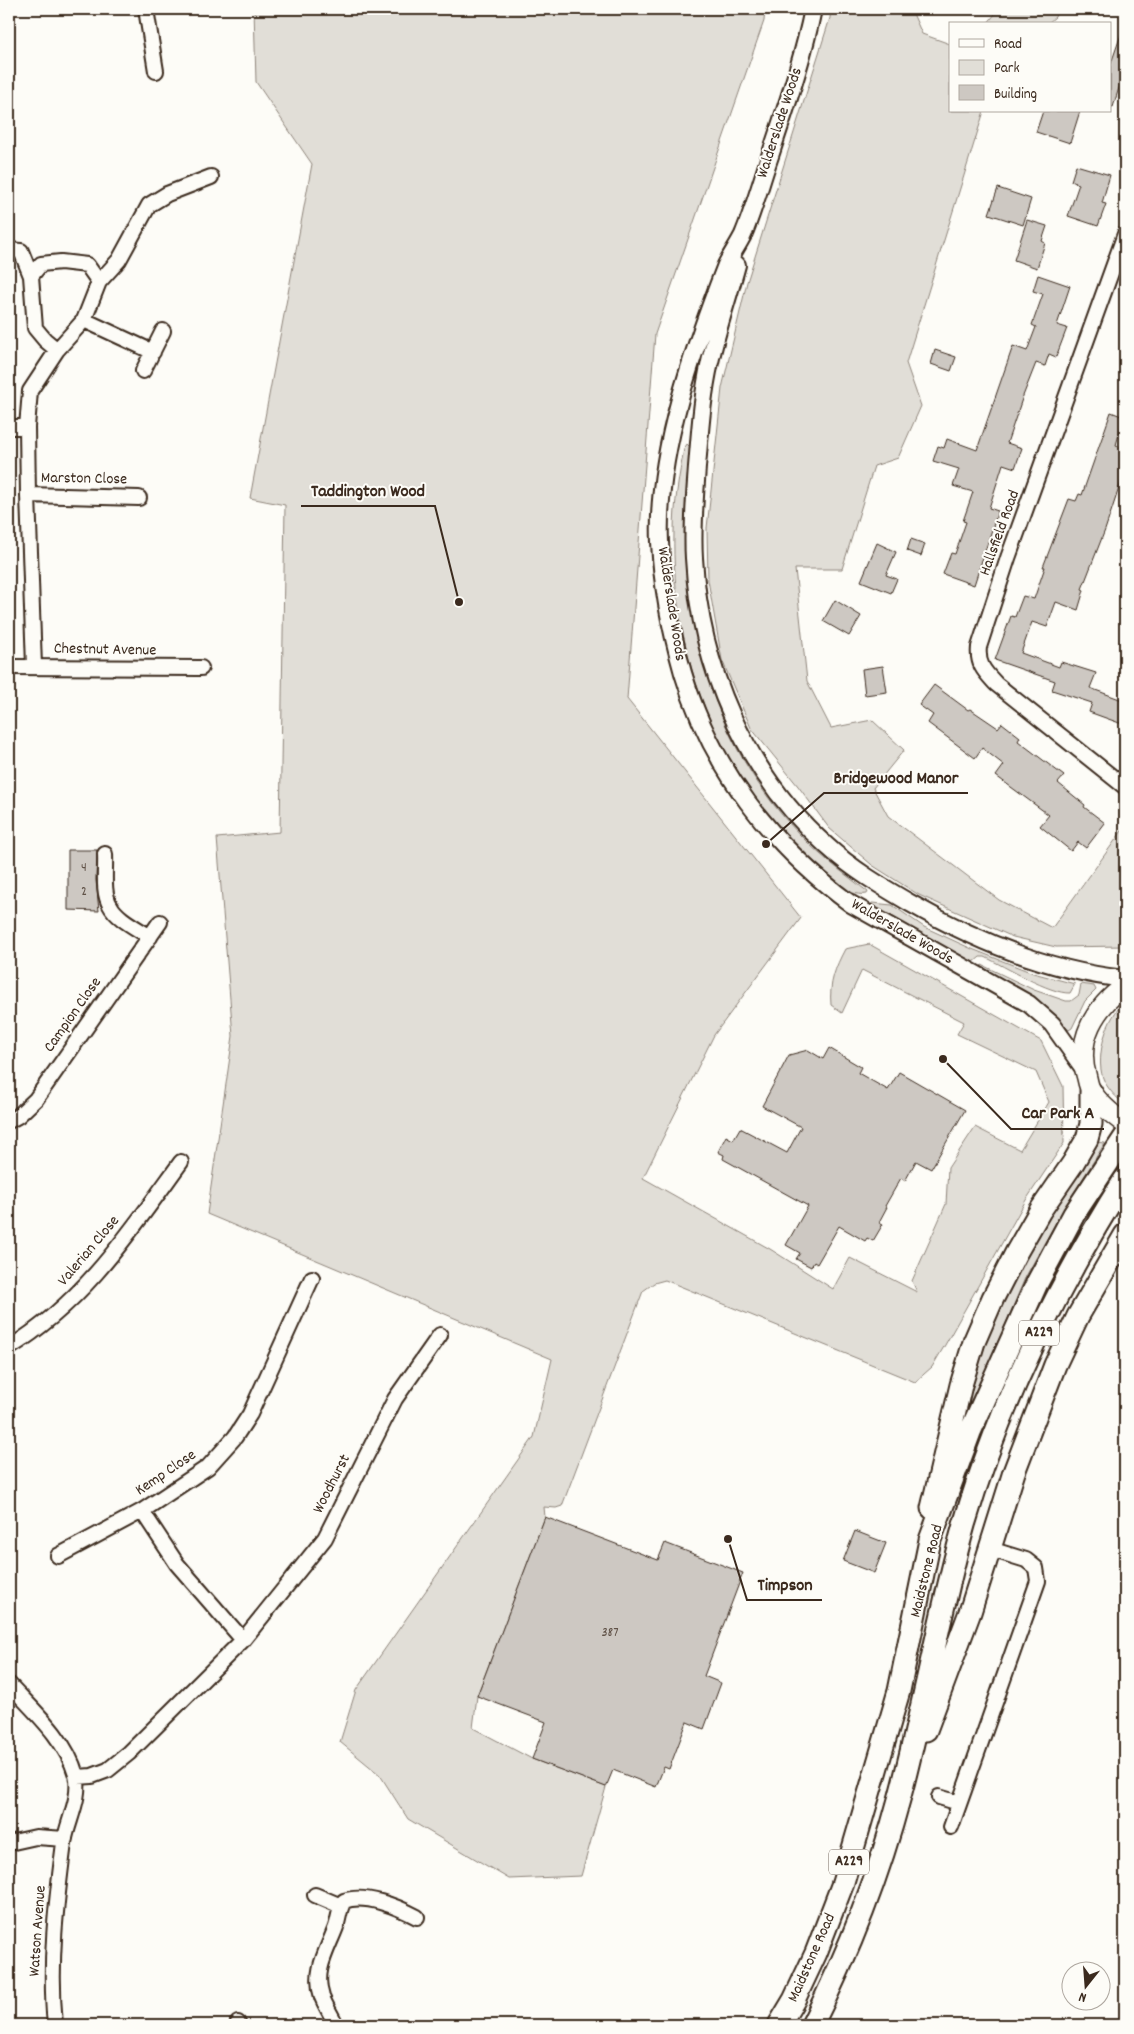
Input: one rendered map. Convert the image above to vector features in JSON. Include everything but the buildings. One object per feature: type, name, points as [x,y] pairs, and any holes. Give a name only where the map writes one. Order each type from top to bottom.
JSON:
[{"type":"main road","points":[[930,1540],[929,1518],[961,1385],[974,1342],[993,1298],[1016,1253],[1087,1139],[1091,1116],[1091,1092],[1084,1069],[1083,1053],[1091,1022],[1103,1004],[1125,986]]},
{"type":"main road","points":[[1091,1092],[1109,1112],[1125,1124]]},
{"type":"main road","name":"Maidstone Road","points":[[779,2025],[803,1982],[829,1922],[860,1829],[899,1691],[930,1540],[970,1432],[1036,1283],[1074,1214],[1125,1137]]},
{"type":"main road","name":"A229","points":[[900,1796],[953,1567],[965,1524],[994,1439],[1020,1373],[1059,1291],[1125,1179]]},
{"type":"main road","points":[[900,1796],[946,1678],[999,1552],[1014,1472],[1055,1365],[1078,1316],[1125,1235]]},
{"type":"main road","name":"Maidstone Road","points":[[812,2025],[835,1979],[868,1897],[900,1796]]},
{"type":"street","points":[[146,9],[156,70]]},
{"type":"street","name":"Walderslade Woods","points":[[813,9],[800,63],[742,236],[737,265],[710,362],[702,403],[693,529],[697,587],[707,647],[732,716],[760,769],[804,823],[827,846],[867,877],[942,921],[1025,956],[1068,970],[1125,979]]},
{"type":"street","name":"Marston Close","points":[[34,666],[28,495],[30,391],[57,350],[84,320],[99,282],[119,260],[149,205],[167,194],[211,177]]},
{"type":"street","name":"Hallsfield Road","points":[[1125,234],[1008,558],[978,647],[978,654],[982,670],[996,684],[1125,787]]},
{"type":"street","name":"Walderslade Woods","points":[[742,236],[728,262],[693,359],[671,438],[662,500],[660,541],[664,583],[671,624],[689,694],[705,734],[722,764],[756,815],[793,856],[851,904],[1029,1004],[1052,1024],[1084,1069]]},
{"type":"street","points":[[9,250],[21,251],[31,276],[36,328],[45,340],[57,350]]},
{"type":"street","points":[[31,276],[41,264],[61,262],[88,265],[99,282]]},
{"type":"street","points":[[84,320],[153,352]]},
{"type":"street","points":[[143,371],[163,331]]},
{"type":"street","points":[[9,427],[28,427]]},
{"type":"street","name":"Marston Close","points":[[28,495],[139,498]]},
{"type":"street","name":"Chestnut Avenue","points":[[9,667],[201,668]]},
{"type":"street","points":[[105,854],[106,896],[109,905],[116,913],[150,937]]},
{"type":"street","name":"Campion Close","points":[[9,1122],[36,1099],[160,922]]},
{"type":"street","name":"Valerian Close","points":[[9,1348],[41,1326],[76,1296],[106,1264],[182,1162]]},
{"type":"street","name":"Kemp Close","points":[[58,1556],[142,1511],[208,1467],[235,1438],[250,1414],[312,1278]]},
{"type":"street","name":"Woodhurst","points":[[77,1777],[92,1776],[108,1770],[129,1753],[243,1640],[325,1538],[395,1400],[440,1335]]},
{"type":"street","points":[[142,1511],[177,1564],[243,1640]]},
{"type":"street","points":[[951,1827],[1038,1581],[1036,1568],[1026,1560],[999,1552]]},
{"type":"street","points":[[9,1684],[66,1748],[77,1777]]},
{"type":"street","name":"Watson Avenue","points":[[55,2025],[52,1994],[54,1924],[65,1839],[75,1798],[77,1777]]},
{"type":"street","points":[[939,1796],[959,1803]]},
{"type":"street","points":[[9,1843],[36,1837],[65,1839]]},
{"type":"street","points":[[315,1895],[341,1906]]},
{"type":"street","points":[[336,2025],[323,2000],[318,1979],[320,1966],[336,1927],[341,1906],[346,1900],[374,1901],[392,1905],[417,1917]]},
{"type":"green space","points":[[254,9],[765,9],[764,21],[655,334],[627,699],[801,918],[714,1035],[643,1178],[770,1249],[833,1289],[850,1258],[917,1292],[912,1281],[946,1204],[948,1168],[975,1127],[1020,1150],[1049,1102],[1036,1072],[957,1034],[964,1022],[862,970],[842,1013],[831,1005],[831,990],[834,976],[845,949],[869,944],[1041,1041],[1063,1086],[1064,1143],[1026,1200],[932,1367],[915,1382],[665,1280],[654,1283],[643,1291],[562,1506],[556,1508],[544,1507],[545,1517],[477,1696],[473,1728],[532,1759],[606,1787],[581,1876],[509,1879],[408,1819],[380,1775],[340,1742],[356,1690],[534,1437],[552,1359],[207,1214],[233,1036],[217,838],[280,832],[285,505],[250,498],[312,164],[256,82]]},
{"type":"green space","points":[[831,9],[911,9],[922,34],[949,44],[949,112],[984,112],[906,363],[921,406],[898,458],[874,466],[842,569],[795,569],[807,681],[831,728],[872,720],[904,750],[873,788],[888,816],[999,900],[1052,928],[1125,828],[1125,946],[1056,947],[1013,937],[919,895],[872,865],[829,828],[751,728],[722,660],[708,580],[707,528],[722,388],[747,282],[830,18]]},
{"type":"green space","points":[[999,9],[1058,9],[1055,17],[1049,22],[989,22]]},
{"type":"green space","points":[[687,444],[690,447],[686,501],[687,553],[692,605],[701,655],[716,703],[738,750],[766,794],[809,844],[868,892],[867,894],[850,892],[835,883],[776,825],[748,789],[725,751],[706,710],[691,667],[681,622],[675,577],[675,511],[682,459]]},
{"type":"green space","points":[[872,903],[892,905],[924,927],[972,949],[1033,973],[1075,984],[1070,993],[1061,992],[1027,979],[985,957],[980,957],[973,963],[873,908]]},
{"type":"green space","points":[[982,965],[1034,990],[1066,1001],[1071,1001],[1079,995],[1081,984],[1094,986],[1096,990],[1085,1001],[1072,1028],[1069,1030],[1038,1000]]},
{"type":"green space","points":[[1125,1002],[1125,1105],[1107,1086],[1101,1069],[1101,1059],[1104,1037],[1108,1026]]},
{"type":"green space","points":[[1095,1142],[1105,1143],[1060,1215],[1025,1278],[972,1404],[965,1402],[981,1347],[1005,1297],[1030,1248],[1080,1171]]},
{"type":"place","name":"Taddington Wood","points":[[459,602]]},
{"type":"place","name":"Bridgewood Manor","points":[[766,844]]},
{"type":"place","name":"Car Park A","points":[[943,1059]]},
{"type":"place","name":"Timpson","points":[[728,1539]]}]
